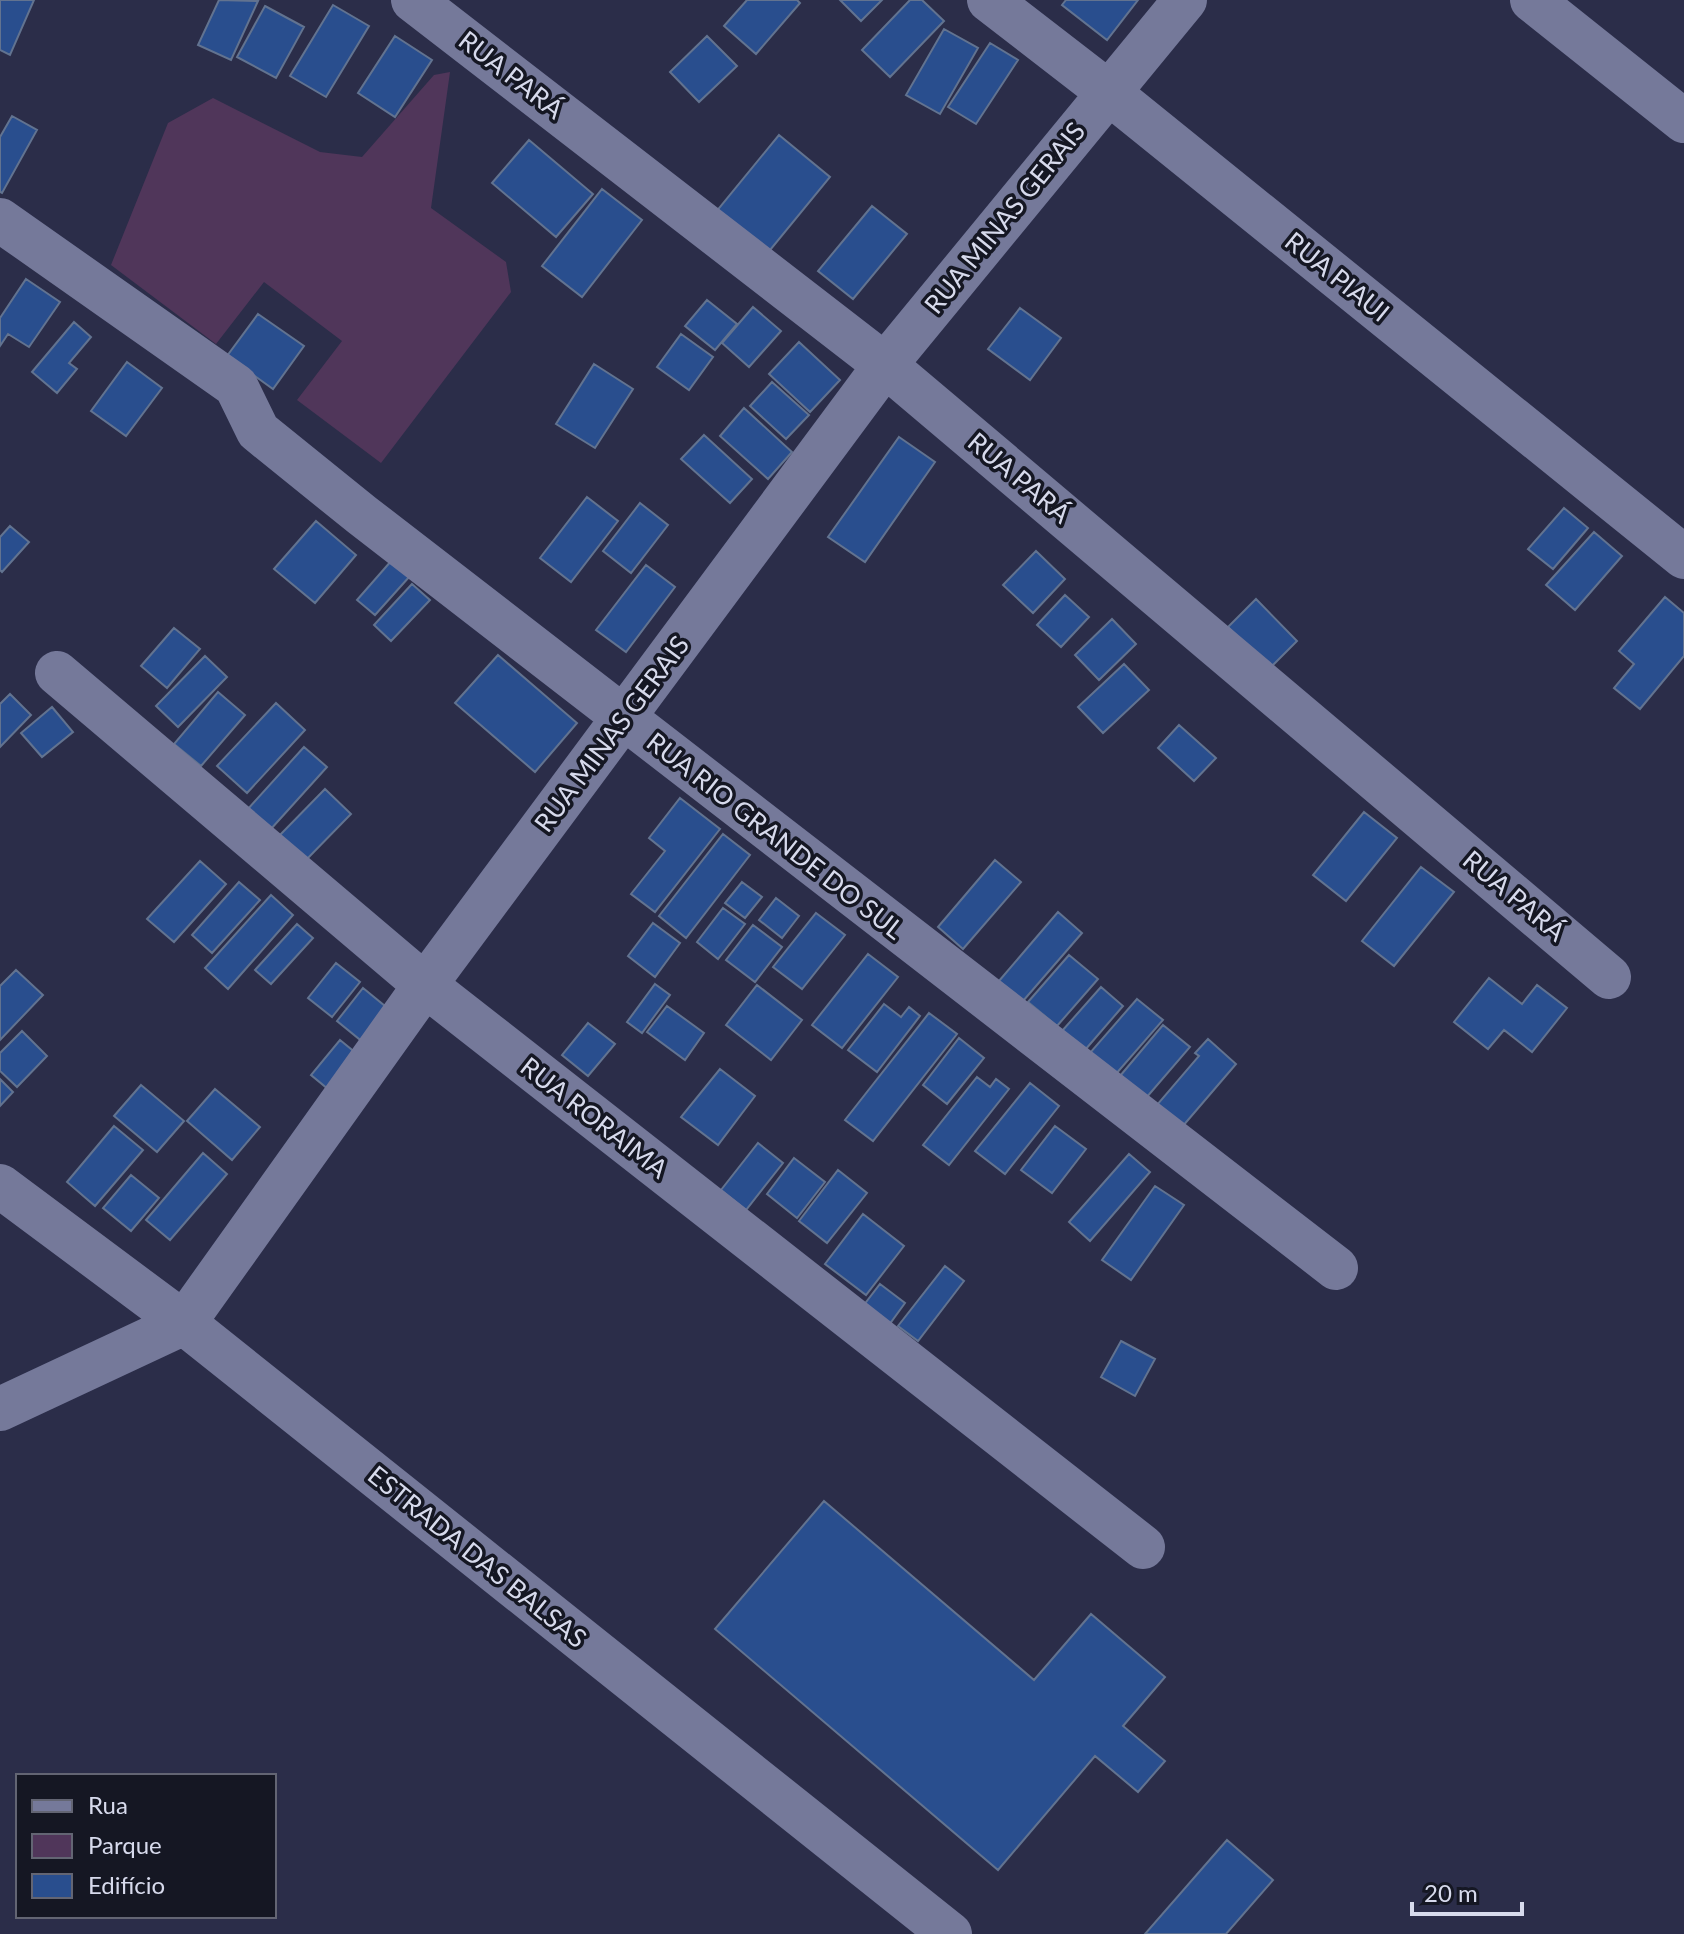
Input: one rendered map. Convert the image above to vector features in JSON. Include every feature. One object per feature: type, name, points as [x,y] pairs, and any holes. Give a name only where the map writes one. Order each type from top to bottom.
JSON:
[{"type":"street","name":"RUA PARÁ","points":[[413,0],[885,365],[1609,977]]},
{"type":"street","name":"RUA PIAUI","points":[[989,0],[1108,92],[1684,557]]},
{"type":"street","name":"RUA MINAS GERAIS","points":[[0,1409],[184,1323],[425,985],[885,365],[1185,0]]},
{"type":"street","points":[[1532,0],[1684,121]]},
{"type":"street","name":"RUA RIO GRANDE DO SUL","points":[[0,220],[236,386],[258,431],[374,525],[1336,1268]]},
{"type":"street","name":"RUA RORAIMA","points":[[57,673],[425,985],[1143,1547]]},
{"type":"street","name":"ESTRADA DAS BALSAS","points":[[0,1186],[184,1323],[942,1931]]},
{"type":"green space","points":[[450,72],[431,208],[506,262],[511,292],[381,463],[297,400],[342,341],[264,282],[216,344],[111,265],[168,123],[213,98],[320,152],[362,157],[434,75]]},
{"type":"building","points":[[0,0],[34,0],[10,55],[0,50]]},
{"type":"building","points":[[219,0],[258,1],[231,60],[198,45]]},
{"type":"building","points":[[747,0],[797,0],[800,3],[756,54],[724,26]]},
{"type":"building","points":[[840,0],[882,0],[861,21]]},
{"type":"building","points":[[910,0],[922,0],[944,21],[890,77],[862,50]]},
{"type":"building","points":[[1066,0],[1138,0],[1107,40],[1062,5]]},
{"type":"building","points":[[333,5],[369,26],[326,97],[290,76]]},
{"type":"building","points":[[265,6],[304,27],[276,78],[237,57]]},
{"type":"building","points":[[944,29],[978,48],[940,114],[906,95]]},
{"type":"building","points":[[395,36],[432,60],[395,117],[358,93]]},
{"type":"building","points":[[707,36],[737,66],[699,102],[670,72]]},
{"type":"building","points":[[990,43],[1018,60],[976,124],[948,107]]},
{"type":"building","points":[[12,116],[37,130],[2,193],[0,137]]},
{"type":"building","points":[[779,135],[830,177],[766,255],[715,213]]},
{"type":"building","points":[[529,140],[593,194],[556,237],[492,183]]},
{"type":"building","points":[[602,189],[642,220],[582,297],[542,266]]},
{"type":"building","points":[[872,206],[907,234],[853,299],[818,271]]},
{"type":"building","points":[[26,279],[60,302],[29,347],[8,334],[0,346],[0,318]]},
{"type":"building","points":[[707,300],[737,324],[715,350],[685,326]]},
{"type":"building","points":[[753,307],[781,331],[749,367],[722,343]]},
{"type":"building","points":[[1020,308],[1061,338],[1030,380],[988,349]]},
{"type":"building","points":[[258,314],[304,346],[273,389],[227,356]]},
{"type":"building","points":[[74,322],[91,337],[69,363],[77,369],[57,393],[32,372]]},
{"type":"building","points":[[681,334],[713,357],[689,390],[657,367]]},
{"type":"building","points":[[799,342],[840,380],[810,412],[769,374]]},
{"type":"building","points":[[127,362],[162,388],[126,436],[91,411]]},
{"type":"building","points":[[594,364],[633,389],[595,448],[556,424]]},
{"type":"building","points":[[772,382],[809,415],[786,439],[750,406]]},
{"type":"building","points":[[744,408],[792,452],[768,479],[720,436]]},
{"type":"building","points":[[704,435],[752,479],[730,503],[681,459]]},
{"type":"building","points":[[899,437],[935,462],[865,562],[828,537]]},
{"type":"building","points":[[587,497],[618,521],[571,582],[540,558]]},
{"type":"building","points":[[640,503],[668,525],[631,573],[603,551]]},
{"type":"building","points":[[1564,508],[1588,528],[1553,569],[1528,549]]},
{"type":"building","points":[[316,521],[356,555],[315,603],[274,569]]},
{"type":"building","points":[[10,526],[29,542],[2,572],[0,537]]},
{"type":"building","points":[[1594,532],[1622,556],[1575,610],[1546,585]]},
{"type":"building","points":[[1036,551],[1065,579],[1033,613],[1003,585]]},
{"type":"building","points":[[392,560],[410,576],[375,615],[357,600]]},
{"type":"building","points":[[646,565],[675,587],[626,652],[596,630]]},
{"type":"building","points":[[412,584],[430,600],[391,641],[374,625]]},
{"type":"building","points":[[1065,595],[1089,617],[1061,647],[1037,625]]},
{"type":"building","points":[[1665,597],[1684,613],[1684,656],[1640,709],[1614,688],[1634,664],[1619,651]]},
{"type":"building","points":[[1256,599],[1297,641],[1270,668],[1228,627]]},
{"type":"building","points":[[1112,619],[1136,644],[1099,680],[1075,655]]},
{"type":"building","points":[[174,628],[200,649],[167,688],[141,666]]},
{"type":"building","points":[[498,655],[577,723],[535,772],[455,703]]},
{"type":"building","points":[[205,656],[227,677],[178,727],[156,706]]},
{"type":"building","points":[[1124,664],[1149,690],[1103,733],[1078,707]]},
{"type":"building","points":[[218,692],[245,715],[201,766],[174,744]]},
{"type":"building","points":[[10,694],[31,715],[0,747],[0,704]]},
{"type":"building","points":[[276,703],[305,730],[247,793],[217,766]]},
{"type":"building","points":[[52,707],[73,732],[42,757],[21,733]]},
{"type":"building","points":[[1179,725],[1216,758],[1194,781],[1158,748]]},
{"type":"building","points":[[304,747],[327,767],[270,830],[247,810]]},
{"type":"building","points":[[325,789],[351,814],[303,863],[277,838]]},
{"type":"building","points":[[680,798],[720,829],[655,912],[631,894],[665,851],[649,838]]},
{"type":"building","points":[[1364,812],[1397,838],[1346,901],[1313,875]]},
{"type":"building","points":[[723,834],[750,855],[686,938],[659,916]]},
{"type":"building","points":[[995,860],[1021,882],[963,949],[938,927]]},
{"type":"building","points":[[200,861],[226,884],[174,942],[147,919]]},
{"type":"building","points":[[1421,867],[1454,892],[1394,966],[1362,941]]},
{"type":"building","points":[[239,882],[260,900],[212,953],[192,935]]},
{"type":"building","points":[[742,882],[762,897],[745,918],[725,903]]},
{"type":"building","points":[[271,895],[293,915],[228,989],[205,968]]},
{"type":"building","points":[[776,898],[799,916],[782,938],[759,920]]},
{"type":"building","points":[[723,908],[745,924],[718,959],[697,942]]},
{"type":"building","points":[[1058,912],[1082,933],[1023,1001],[999,981]]},
{"type":"building","points":[[816,913],[845,935],[802,989],[773,967]]},
{"type":"building","points":[[653,923],[680,943],[655,977],[628,956]]},
{"type":"building","points":[[297,924],[313,938],[271,984],[255,970]]},
{"type":"building","points":[[753,925],[782,947],[755,982],[726,960]]},
{"type":"building","points":[[868,954],[898,977],[842,1048],[812,1025]]},
{"type":"building","points":[[1069,955],[1098,979],[1057,1026],[1028,1002]]},
{"type":"building","points":[[336,963],[360,982],[332,1017],[308,998]]},
{"type":"building","points":[[16,970],[43,995],[0,1040],[0,986]]},
{"type":"building","points":[[1489,978],[1522,1004],[1537,985],[1567,1008],[1532,1052],[1504,1030],[1488,1049],[1454,1022]]},
{"type":"building","points":[[655,984],[670,995],[642,1033],[627,1022]]},
{"type":"building","points":[[757,985],[802,1020],[771,1060],[726,1025]]},
{"type":"building","points":[[1101,987],[1123,1006],[1085,1050],[1062,1031]]},
{"type":"building","points":[[363,988],[391,1011],[364,1043],[337,1021]]},
{"type":"building","points":[[1137,999],[1163,1020],[1115,1075],[1089,1054]]},
{"type":"building","points":[[884,1004],[901,1017],[909,1007],[920,1016],[877,1072],[848,1050]]},
{"type":"building","points":[[667,1006],[704,1033],[685,1060],[647,1032]]},
{"type":"building","points":[[929,1013],[957,1034],[873,1141],[845,1120]]},
{"type":"building","points":[[588,1023],[615,1044],[588,1076],[562,1055]]},
{"type":"building","points":[[1163,1025],[1190,1047],[1146,1098],[1120,1076]]},
{"type":"building","points":[[22,1031],[47,1056],[17,1087],[0,1071],[0,1053]]},
{"type":"building","points":[[959,1038],[984,1058],[947,1104],[923,1085]]},
{"type":"building","points":[[1208,1039],[1236,1064],[1182,1127],[1156,1106],[1199,1056],[1195,1053]]},
{"type":"building","points":[[340,1040],[357,1054],[328,1089],[311,1075]]},
{"type":"building","points":[[720,1069],[755,1096],[718,1145],[681,1117]]},
{"type":"building","points":[[977,1077],[990,1087],[996,1079],[1009,1089],[949,1165],[923,1145]]},
{"type":"building","points":[[0,1079],[13,1092],[0,1106]]},
{"type":"building","points":[[1030,1083],[1059,1106],[1005,1174],[975,1151]]},
{"type":"building","points":[[141,1085],[184,1121],[157,1152],[114,1116]]},
{"type":"building","points":[[215,1089],[260,1127],[232,1160],[187,1121]]},
{"type":"building","points":[[114,1126],[143,1150],[95,1206],[67,1182]]},
{"type":"building","points":[[1055,1126],[1086,1149],[1052,1193],[1021,1170]]},
{"type":"building","points":[[758,1143],[783,1163],[746,1210],[721,1190]]},
{"type":"building","points":[[203,1153],[227,1174],[170,1240],[146,1220]]},
{"type":"building","points":[[1129,1154],[1150,1172],[1090,1241],[1069,1222]]},
{"type":"building","points":[[794,1158],[825,1182],[797,1218],[767,1194]]},
{"type":"building","points":[[838,1170],[867,1193],[827,1243],[799,1221]]},
{"type":"building","points":[[131,1175],[159,1198],[131,1231],[103,1208]]},
{"type":"building","points":[[1155,1186],[1184,1205],[1131,1280],[1102,1260]]},
{"type":"building","points":[[863,1214],[904,1246],[866,1295],[825,1264]]},
{"type":"building","points":[[945,1266],[964,1281],[918,1341],[898,1326]]},
{"type":"building","points":[[880,1284],[905,1303],[886,1329],[860,1310]]},
{"type":"building","points":[[1121,1341],[1155,1359],[1135,1396],[1101,1377]]},
{"type":"building","points":[[824,1501],[1034,1680],[1091,1614],[1165,1677],[1123,1726],[1165,1761],[1138,1792],[1095,1756],[998,1870],[715,1629]]},
{"type":"building","points":[[1227,1840],[1273,1880],[1226,1934],[1145,1934]]}]
